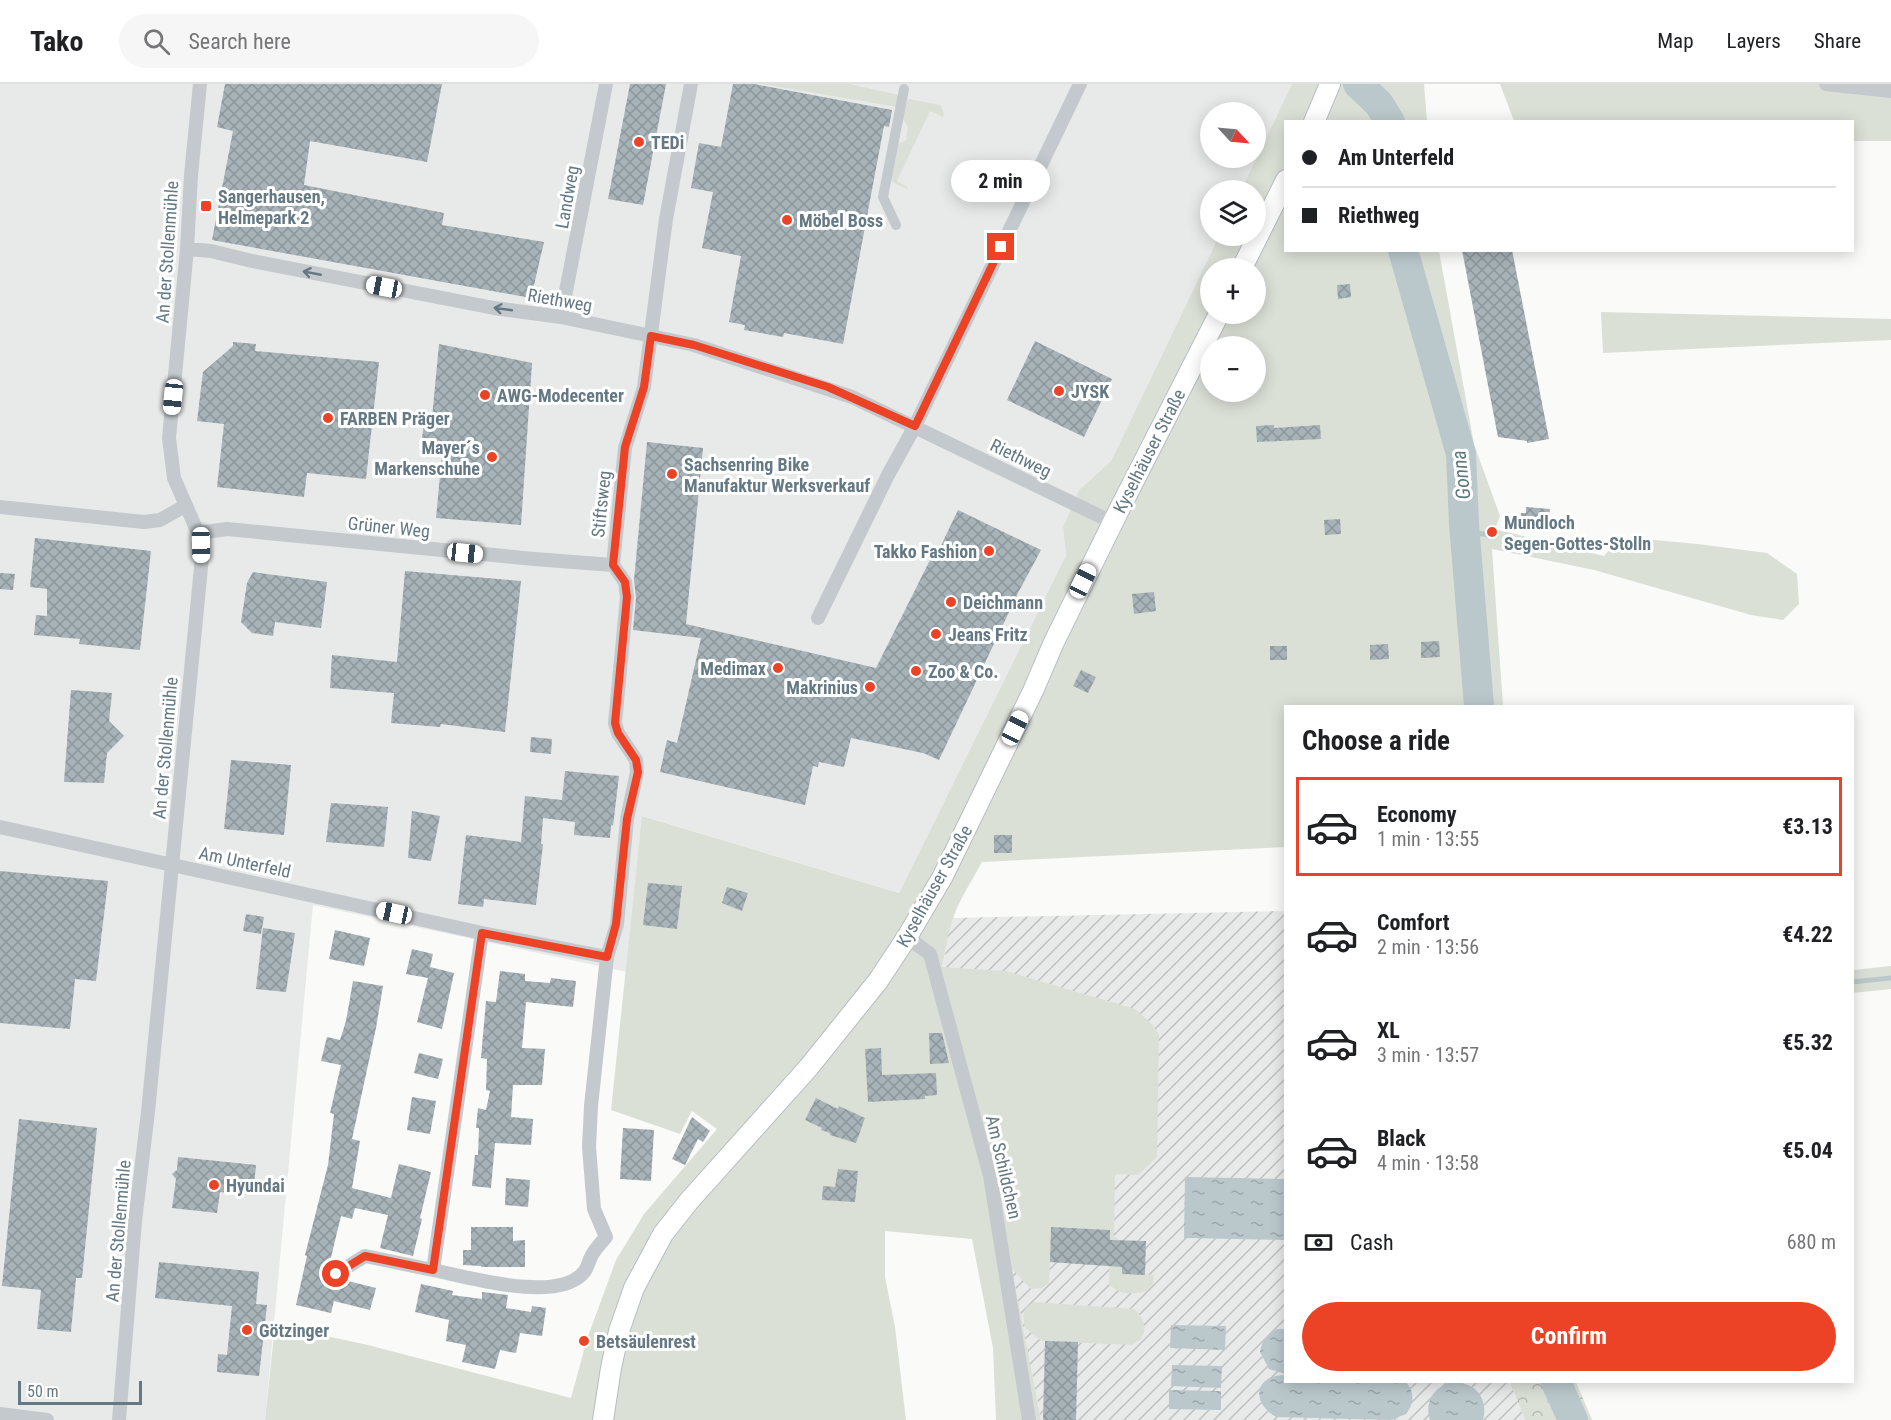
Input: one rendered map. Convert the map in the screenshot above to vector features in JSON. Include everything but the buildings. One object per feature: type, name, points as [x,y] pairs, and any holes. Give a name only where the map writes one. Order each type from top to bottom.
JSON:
[{"type":"main road","points":[[1315,120],[1326,92]]},
{"type":"main road","points":[[1247,258],[1284,184]]},
{"type":"main road","name":"Kyselhäuser Straße","points":[[603,1420],[610,1368],[619,1331],[634,1288],[663,1234],[689,1201],[809,1067],[873,988],[908,937],[962,836],[1112,522],[1214,324]]},
{"type":"street","name":"An der Stollenmühle","points":[[119,1420],[135,1221],[148,1112],[202,557],[198,533],[174,478],[169,438],[188,249],[191,175],[200,84]]},
{"type":"street","name":"Landweg","points":[[561,317],[606,84]]},
{"type":"street","name":"Stiftsweg","points":[[613,565],[625,447],[644,387],[666,219],[691,84]]},
{"type":"street","points":[[818,618],[888,475],[915,426],[1080,84]]},
{"type":"street","points":[[1826,84],[1891,91]]},
{"type":"street","points":[[896,225],[883,197],[904,89]]},
{"type":"street","name":"Riethweg","points":[[188,249],[211,251],[494,308],[561,317],[694,345],[828,387],[915,426],[1112,522]]},
{"type":"street","points":[[0,507],[144,522],[160,520],[185,506]]},
{"type":"street","name":"Grüner Weg","points":[[198,533],[226,529],[613,565]]},
{"type":"street","points":[[336,1274],[365,1256],[511,1285],[544,1288],[566,1285],[584,1272],[593,1254],[606,1237],[594,1209],[589,1147],[591,1106],[607,957],[616,924],[627,819],[638,772],[636,760],[618,733],[615,723],[627,597],[625,582],[613,565]]},
{"type":"street","name":"Am Unterfeld","points":[[0,827],[482,933],[607,957]]},
{"type":"street","points":[[433,1270],[482,933]]},
{"type":"street","name":"Am Schildchen","points":[[908,937],[930,954],[990,1176],[1029,1420]]},
{"type":"street","points":[[0,1414],[47,1420]]},
{"type":"shaded area","points":[[0,84],[1292,84],[1266,138],[1266,102],[1200,102],[1200,168],[1252,168],[1246,180],[1200,180],[1200,246],[1214,246],[1208,258],[1200,258],[1200,276],[1111,461],[1079,490],[1063,527],[1066,555],[899,893],[643,816],[627,972],[313,905],[265,1420],[0,1420]]},
{"type":"shaded area","points":[[1284,911],[1284,1383],[1510,1383],[1525,1420],[1041,1420],[1011,1267],[942,967],[952,918]]},
{"type":"green space","points":[[762,84],[850,84],[899,95],[897,107]]},
{"type":"green space","points":[[1292,84],[1424,84],[1427,120],[1284,120],[1284,252],[1439,252],[1474,444],[1500,516],[1495,529],[1604,556],[1621,537],[1767,553],[1797,574],[1799,604],[1783,620],[1751,615],[1594,570],[1492,549],[1503,705],[1284,705],[1284,847],[982,862],[955,913],[942,967],[1006,971],[1135,1009],[1153,1025],[1159,1035],[1157,1157],[1138,1175],[1115,1174],[1114,1237],[1118,1238],[1118,1247],[1122,1247],[1122,1274],[1154,1275],[1153,1284],[1147,1291],[1131,1293],[1117,1290],[1109,1284],[1110,1230],[1052,1227],[1049,1283],[1042,1288],[1031,1289],[1012,1269],[1041,1420],[996,1420],[993,1348],[972,1239],[885,1231],[885,1277],[895,1327],[906,1420],[265,1420],[275,1325],[368,1345],[571,1398],[587,1339],[616,1260],[644,1214],[717,1129],[692,1111],[680,1134],[611,1110],[642,816],[899,893],[1066,555],[1063,527],[1079,490],[1111,461],[1200,276],[1200,324],[1266,324],[1266,258],[1208,258],[1214,246],[1266,246],[1266,180],[1246,180],[1252,168],[1266,168],[1266,138]]},
{"type":"green space","points":[[1500,84],[1891,84],[1891,141],[1854,141],[1854,120],[1514,120]]},
{"type":"green space","points":[[909,99],[941,105],[944,114],[943,117],[930,111],[897,181],[908,187],[907,189],[894,183],[891,179],[898,144],[906,140],[908,127],[902,117]]},
{"type":"green space","points":[[1601,312],[1891,319],[1891,340],[1603,353]]},
{"type":"green space","points":[[1891,966],[1891,989],[1854,993],[1854,970]]},
{"type":"green space","points":[[1033,1302],[1134,1309],[1142,1319],[1143,1336],[1132,1345],[1041,1341],[1025,1328],[1023,1316],[1026,1308]]},
{"type":"green space","points":[[1510,1383],[1576,1383],[1592,1420],[1525,1420]]},
{"type":"water","points":[[1185,1177],[1284,1179],[1284,1240],[1184,1238]]},
{"type":"water","points":[[1171,1325],[1226,1326],[1225,1350],[1170,1348]]},
{"type":"water","points":[[1277,1329],[1284,1329],[1284,1374],[1269,1369],[1260,1352],[1262,1344],[1270,1333]]},
{"type":"water","points":[[1172,1365],[1222,1366],[1221,1388],[1171,1386]]},
{"type":"water","points":[[1284,1375],[1284,1383],[1407,1383],[1411,1390],[1412,1402],[1406,1414],[1391,1420],[1276,1417],[1262,1405],[1260,1398],[1262,1385],[1275,1376]]},
{"type":"water","points":[[1463,1383],[1478,1392],[1484,1404],[1483,1420],[1430,1420],[1428,1407],[1432,1396],[1445,1384]]},
{"type":"water","points":[[1169,1390],[1221,1391],[1221,1410],[1169,1409]]},
{"type":"waterway","name":"Gonna","points":[[1358,84],[1379,104],[1389,120]]},
{"type":"waterway","name":"Gonna","points":[[1404,252],[1461,454],[1464,524],[1479,705]]},
{"type":"waterway","points":[[1465,531],[1489,535]]},
{"type":"waterway","points":[[1854,982],[1891,978]]},
{"type":"waterway","name":"Gonna","points":[[1556,1383],[1573,1420]]},
{"type":"place","name":"TEDi","points":[[639,142]]},
{"type":"place","name":"Sangerhausen, Helmepark 2","points":[[206,206]]},
{"type":"place","name":"Möbel Boss","points":[[787,220]]},
{"type":"place","name":"JYSK","points":[[1059,391]]},
{"type":"place","name":"AWG-Modecenter","points":[[485,395]]},
{"type":"place","name":"FARBEN Präger","points":[[328,418]]},
{"type":"place","name":"Mayer´s Markenschuhe","points":[[492,457]]},
{"type":"place","name":"Sachsenring Bike Manufaktur Werksverkauf","points":[[672,474]]},
{"type":"place","name":"Mundloch Segen-Gottes-Stolln","points":[[1492,532]]},
{"type":"place","name":"Takko Fashion","points":[[989,551]]},
{"type":"place","name":"Deichmann","points":[[951,602]]},
{"type":"place","name":"Jeans Fritz","points":[[936,634]]},
{"type":"place","name":"Medimax","points":[[778,668]]},
{"type":"place","name":"Zoo & Co.","points":[[916,671]]},
{"type":"place","name":"Makrinius","points":[[870,687]]},
{"type":"place","name":"Hyundai","points":[[214,1185]]},
{"type":"place","name":"Götzinger","points":[[247,1330]]},
{"type":"place","name":"Betsäulenrest","points":[[584,1341]]},
{"type":"route","points":[[336,1274],[365,1256],[433,1270],[482,933],[607,957],[616,924],[627,819],[638,772],[636,760],[618,733],[615,723],[627,589],[613,565],[625,447],[644,387],[651,336],[694,345],[828,387],[915,426],[1001,247]]}]
